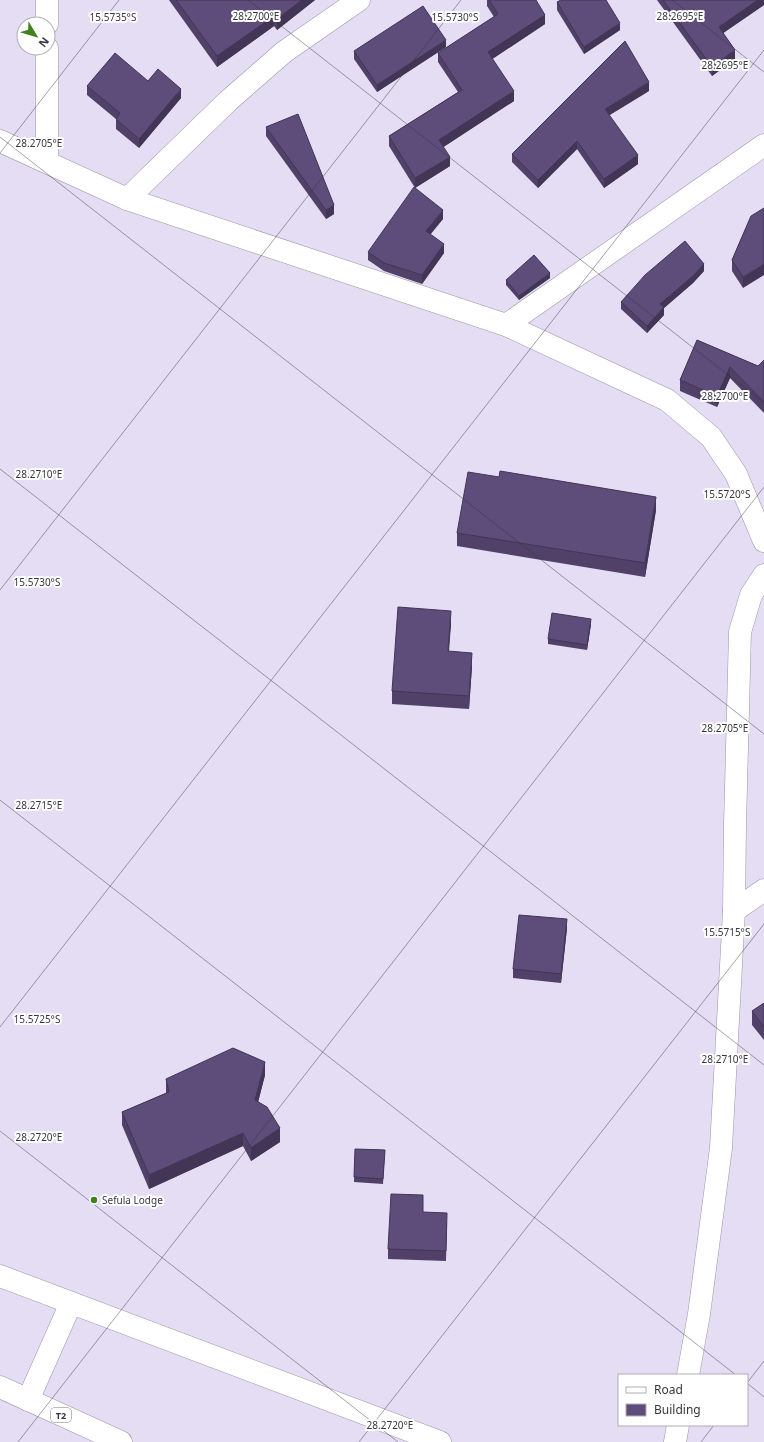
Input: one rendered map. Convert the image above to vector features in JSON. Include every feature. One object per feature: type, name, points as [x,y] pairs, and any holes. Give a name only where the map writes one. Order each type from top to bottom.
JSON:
[{"type":"main road","points":[[47,0],[47,16]]},
{"type":"main road","points":[[127,199],[228,101],[279,57],[359,0]]},
{"type":"main road","points":[[47,56],[47,161]]},
{"type":"main road","points":[[0,140],[127,199],[506,325],[667,400],[711,437],[736,474],[764,541]]},
{"type":"main road","points":[[506,325],[764,145]]},
{"type":"main road","points":[[688,1374],[699,1314],[721,1148],[734,911],[740,632],[751,595],[764,575]]},
{"type":"main road","points":[[734,911],[764,890]]},
{"type":"main road","points":[[0,1276],[440,1442]]},
{"type":"main road","points":[[28,1400],[71,1303]]},
{"type":"main road","name":"T2","points":[[0,1388],[121,1442]]},
{"type":"main road","points":[[675,1442],[678,1426]]},
{"type":"building","points":[[176,0],[302,0],[277,19],[274,16],[217,56]]},
{"type":"building","points":[[489,0],[536,0],[545,15],[488,52],[514,91],[439,140],[450,157],[415,178],[389,136],[462,90],[438,53],[498,14]]},
{"type":"building","points":[[561,0],[606,0],[620,23],[584,47],[557,2]]},
{"type":"building","points":[[663,0],[758,0],[719,27],[735,50],[712,67]]},
{"type":"building","points":[[423,6],[446,40],[377,85],[354,51]]},
{"type":"building","points":[[625,41],[649,82],[605,109],[638,155],[604,179],[577,141],[538,180],[512,154]]},
{"type":"building","points":[[115,53],[148,81],[158,69],[181,89],[139,139],[116,119],[120,113],[87,86]]},
{"type":"building","points":[[298,114],[334,205],[326,210],[266,127]]},
{"type":"building","points":[[414,187],[443,210],[426,231],[444,244],[422,275],[384,263],[368,252]]},
{"type":"building","points":[[764,208],[764,264],[743,277],[732,260],[751,216]]},
{"type":"building","points":[[685,241],[704,264],[693,276],[660,304],[664,307],[647,326],[621,302],[645,275]]},
{"type":"building","points":[[534,255],[550,273],[519,296],[506,280]]},
{"type":"building","points":[[697,340],[758,366],[764,360],[764,402],[730,367],[717,396],[680,380]]},
{"type":"building","points":[[500,471],[656,497],[645,563],[457,533],[468,472],[499,477]]},
{"type":"building","points":[[398,607],[451,611],[448,651],[472,653],[469,696],[392,691]]},
{"type":"building","points":[[552,613],[591,619],[587,645],[548,639]]},
{"type":"building","points":[[519,915],[567,919],[561,974],[513,969]]},
{"type":"building","points":[[764,1003],[764,1027],[752,1011]]},
{"type":"building","points":[[233,1048],[265,1062],[255,1100],[267,1107],[280,1128],[251,1148],[243,1133],[149,1175],[122,1112],[169,1092],[166,1079]]},
{"type":"building","points":[[355,1149],[385,1150],[383,1179],[354,1177]]},
{"type":"building","points":[[391,1194],[423,1195],[423,1212],[447,1213],[446,1251],[388,1249]]},
{"type":"place","name":"Sefula Lodge","points":[[94,1200]]}]
